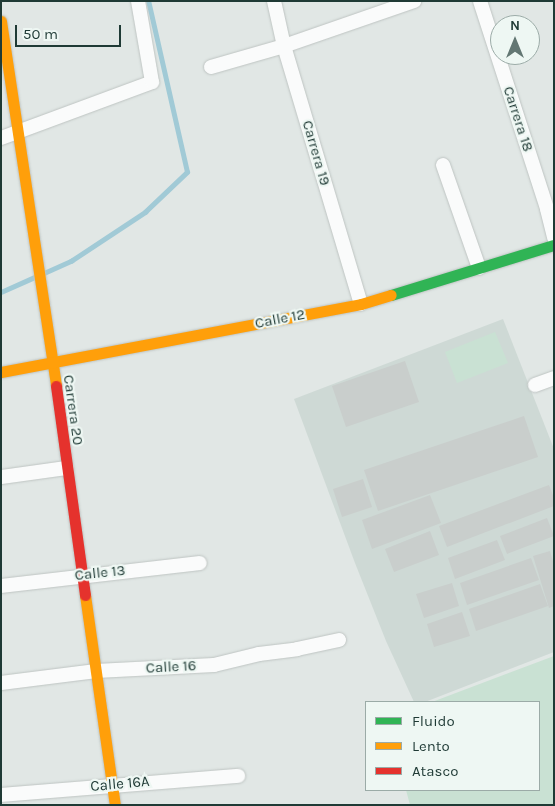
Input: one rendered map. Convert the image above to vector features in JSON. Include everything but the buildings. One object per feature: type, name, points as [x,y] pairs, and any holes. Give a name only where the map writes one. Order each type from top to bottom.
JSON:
[{"type":"street","points":[[1,138],[19,133],[152,82],[138,1]]},
{"type":"street","name":"Carrera 19","points":[[274,1],[284,46],[361,304]]},
{"type":"street","points":[[211,67],[284,46],[414,1]]},
{"type":"street","name":"Carrera 18","points":[[480,1],[551,208],[554,238]]},
{"type":"street","name":"Carrera 20","points":[[1,21],[38,262],[115,805]]},
{"type":"street","points":[[443,165],[479,268]]},
{"type":"street","name":"Calle 12","points":[[1,372],[361,304],[554,244]]},
{"type":"street","points":[[535,385],[554,378]]},
{"type":"street","points":[[1,478],[66,468]]},
{"type":"street","name":"Calle 13","points":[[1,586],[82,575],[200,563]]},
{"type":"street","name":"Calle 16","points":[[1,683],[96,671],[214,665],[259,654],[297,649],[339,640]]},
{"type":"street","name":"Calle 16A","points":[[1,795],[238,776]]},
{"type":"shaded area","points":[[503,319],[554,449],[554,652],[428,701],[414,701],[386,641],[355,563],[294,399]]},
{"type":"green space","points":[[495,332],[508,363],[457,383],[445,352]]},
{"type":"green space","points":[[554,656],[554,805],[410,805],[406,791],[540,791],[540,701],[435,701]]},
{"type":"waterway","points":[[44,273],[71,261],[145,212],[187,172],[148,1]]},
{"type":"waterway","points":[[1,292],[34,277]]},
{"type":"traffic: fast","points":[[391,295],[554,245]]},
{"type":"traffic: slow","points":[[1,21],[56,386]]},
{"type":"traffic: slow","points":[[1,372],[361,304],[391,295]]},
{"type":"traffic: slow","points":[[85,595],[115,805]]},
{"type":"traffic: jam","points":[[56,386],[85,595]]}]
